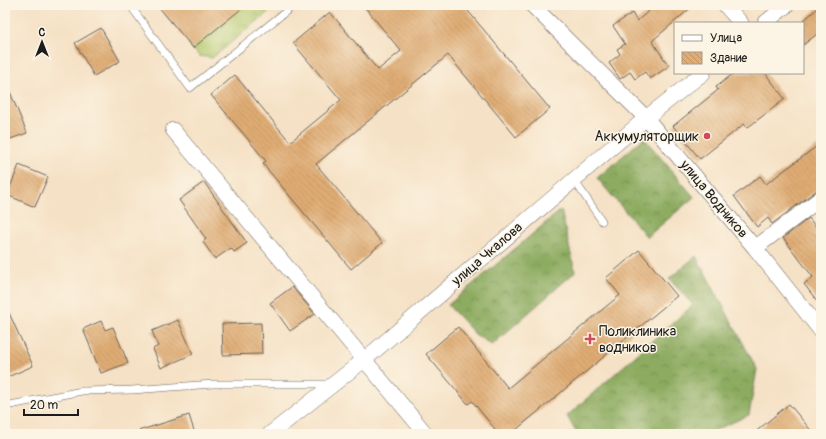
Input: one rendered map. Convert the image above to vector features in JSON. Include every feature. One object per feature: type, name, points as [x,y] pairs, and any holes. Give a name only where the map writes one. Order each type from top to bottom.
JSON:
[{"type":"street","name":"улица Водников","points":[[532,5],[646,118],[755,248],[821,331]]},
{"type":"street","points":[[726,5],[740,22]]},
{"type":"street","points":[[766,22],[787,5]]},
{"type":"street","name":"улица Чкалова","points":[[270,434],[364,360],[646,118],[702,74]]},
{"type":"street","points":[[173,130],[426,434]]},
{"type":"street","points":[[755,248],[821,198]]},
{"type":"lane","points":[[130,5],[190,88],[294,5]]},
{"type":"lane","points":[[574,180],[602,221]]},
{"type":"lane","points":[[5,406],[82,391],[132,390],[213,384],[334,384]]},
{"type":"green space","points":[[235,5],[277,5],[212,58],[199,56],[188,43]]},
{"type":"green space","points":[[644,138],[694,197],[647,237],[597,178]]},
{"type":"green space","points":[[561,210],[575,272],[492,345],[476,335],[448,305]]},
{"type":"green space","points":[[696,256],[757,369],[749,415],[707,434],[577,434],[567,416],[693,305],[669,279]]},
{"type":"building","points":[[157,5],[246,5],[193,48]]},
{"type":"building","points":[[363,5],[463,5],[550,109],[516,137],[448,55],[316,164],[382,243],[351,269],[263,164],[266,161],[211,95],[235,75],[290,142],[341,100],[293,43],[330,12],[378,70],[401,51]]},
{"type":"building","points":[[656,5],[694,5],[652,41],[669,66],[650,79],[645,72],[635,79],[630,72],[620,79],[609,63],[620,54],[617,49],[625,44],[613,26],[632,13],[637,21]]},
{"type":"building","points":[[821,5],[821,31],[804,44],[803,21]]},
{"type":"building","points":[[101,28],[120,61],[94,76],[75,43]]},
{"type":"building","points":[[733,74],[766,74],[785,99],[747,128],[744,124],[700,159],[673,126],[718,90],[716,87]]},
{"type":"building","points":[[5,80],[27,133],[5,141]]},
{"type":"building","points":[[821,143],[821,187],[772,224],[768,218],[757,227],[734,196],[760,176],[766,184]]},
{"type":"building","points":[[19,165],[48,177],[35,207],[7,195]]},
{"type":"building","points":[[204,182],[247,243],[234,252],[231,248],[215,259],[203,242],[206,239],[179,200]]},
{"type":"building","points":[[809,218],[821,234],[821,306],[804,284],[813,277],[783,238]]},
{"type":"building","points":[[639,250],[677,296],[511,434],[499,434],[472,401],[468,404],[426,354],[458,327],[508,388],[620,295],[606,278]]},
{"type":"building","points":[[292,287],[315,314],[290,331],[270,303]]},
{"type":"building","points":[[5,304],[33,366],[5,378]]},
{"type":"building","points":[[178,320],[193,354],[161,368],[153,349],[158,346],[152,331]]},
{"type":"building","points":[[101,321],[105,330],[113,327],[128,363],[101,373],[83,329]]},
{"type":"building","points":[[261,323],[262,354],[223,355],[222,324]]},
{"type":"building","points":[[789,404],[814,434],[753,434]]},
{"type":"building","points":[[189,415],[195,434],[139,434],[138,431]]},
{"type":"place","name":"Аккумуляторщик","points":[[707,136]]},
{"type":"place","name":"Поликлиника водников","points":[[590,339]]}]
